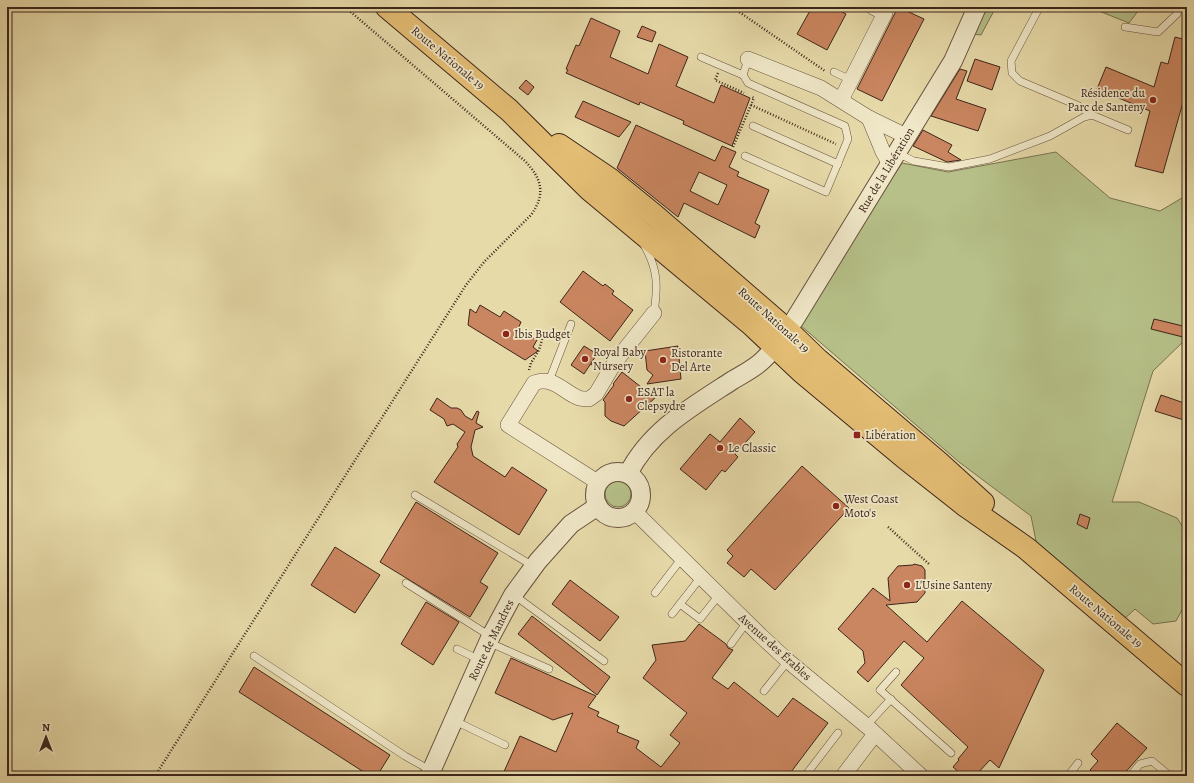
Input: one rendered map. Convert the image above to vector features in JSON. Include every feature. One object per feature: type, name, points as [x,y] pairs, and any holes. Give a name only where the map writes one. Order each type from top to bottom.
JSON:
[{"type":"main road","name":"Route Nationale 19","points":[[387,7],[509,110],[589,189],[751,324],[818,360],[976,496],[1026,548],[1187,685]]},
{"type":"main road","name":"Route Nationale 19","points":[[509,110],[611,180],[654,216],[781,339]]},
{"type":"street","name":"Rue de la Libération","points":[[781,339],[953,61],[977,7]]},
{"type":"street","points":[[840,100],[851,80],[882,9]]},
{"type":"street","points":[[748,59],[821,88],[869,118],[906,136]]},
{"type":"street","points":[[869,118],[883,152],[893,158]]},
{"type":"street","points":[[599,483],[508,425],[534,383],[542,380],[549,381],[579,398],[589,399],[596,394],[615,362],[654,313]]},
{"type":"street","points":[[628,474],[642,450],[661,430],[681,414],[763,361],[781,339]]},
{"type":"street","points":[[622,472],[628,474],[638,484],[641,491],[639,505],[629,515],[615,518],[608,516],[602,512],[598,506],[595,494],[599,483],[609,474],[622,472]]},
{"type":"street","name":"Route de Mandres","points":[[430,773],[489,639],[513,595],[534,567],[571,524],[598,506]]},
{"type":"street","name":"Avenue des Érables","points":[[634,511],[700,577],[788,661],[871,730],[921,776]]},
{"type":"street","points":[[843,776],[871,730]]},
{"type":"lane","points":[[1125,27],[1158,32],[1177,14],[1179,7]]},
{"type":"lane","points":[[1038,10],[1011,61],[1012,73],[1020,81],[1079,106],[1092,115],[1128,130]]},
{"type":"lane","points":[[700,56],[743,75],[748,83],[845,126],[848,139],[826,192],[745,156]]},
{"type":"lane","points":[[743,75],[748,59]]},
{"type":"lane","points":[[834,72],[851,80]]},
{"type":"lane","points":[[893,158],[949,167],[990,159],[1050,136],[1084,117],[1092,115]]},
{"type":"lane","points":[[753,126],[838,164]]},
{"type":"lane","points":[[632,226],[650,255],[656,273],[657,294],[654,313]]},
{"type":"lane","points":[[549,381],[571,324]]},
{"type":"lane","points":[[415,495],[534,567]]},
{"type":"lane","points":[[656,593],[682,558]]},
{"type":"lane","points":[[672,614],[700,577]]},
{"type":"lane","points":[[406,583],[489,639],[549,669]]},
{"type":"lane","points":[[513,595],[604,661]]},
{"type":"lane","points":[[680,604],[700,619],[719,595]]},
{"type":"lane","points":[[731,644],[747,622]]},
{"type":"lane","points":[[457,650],[480,660]]},
{"type":"lane","points":[[254,656],[430,773]]},
{"type":"lane","points":[[764,691],[788,661]]},
{"type":"lane","points":[[896,672],[880,690],[952,753]]},
{"type":"lane","points":[[871,730],[891,699]]},
{"type":"lane","points":[[453,720],[505,745]]},
{"type":"lane","points":[[805,776],[838,733]]},
{"type":"lane","points":[[1130,776],[1140,764],[1152,761],[1170,776]]},
{"type":"lane","points":[[1068,776],[1078,763]]},
{"type":"path","points":[[155,776],[466,285],[484,262],[531,215],[536,209],[540,198],[539,179],[535,171],[525,161],[345,7]]},
{"type":"path","points":[[732,7],[824,71],[834,72]]},
{"type":"path","points":[[721,65],[715,80],[754,98],[733,147]]},
{"type":"path","points":[[751,106],[844,148]]},
{"type":"path","points":[[528,376],[531,363],[539,350],[544,332]]},
{"type":"path","points":[[888,527],[929,564]]},
{"type":"green space","points":[[985,7],[996,7],[981,35],[973,34]]},
{"type":"green space","points":[[1089,7],[1141,7],[1129,23]]},
{"type":"green space","points":[[1056,152],[1110,198],[1160,211],[1187,195],[1187,338],[1153,371],[1112,502],[1139,502],[1177,518],[1187,533],[1187,601],[1176,621],[1153,624],[1135,609],[1122,621],[1039,556],[1031,516],[959,462],[800,325],[902,163],[948,172]]},
{"type":"green space","points":[[618,481],[627,485],[631,494],[627,503],[618,507],[609,503],[605,494],[609,485]]},
{"type":"building","points":[[812,7],[833,7],[846,14],[827,50],[797,34]]},
{"type":"building","points":[[898,7],[924,19],[882,101],[857,89]]},
{"type":"building","points":[[591,18],[620,31],[610,57],[648,74],[659,44],[688,57],[676,86],[714,103],[721,85],[750,98],[732,146],[683,124],[684,121],[640,102],[639,105],[566,73],[568,70],[566,69],[576,45],[579,46]]},
{"type":"building","points":[[642,26],[656,32],[652,42],[637,37]]},
{"type":"building","name":"Résidence du Parc de Santeny","points":[[1175,37],[1187,40],[1187,88],[1163,173],[1135,166],[1150,111],[1097,89],[1106,67],[1154,87],[1161,62],[1168,64]]},
{"type":"building","points":[[975,59],[1000,67],[992,90],[967,81]]},
{"type":"building","points":[[960,69],[967,71],[956,99],[986,109],[978,131],[931,116]]},
{"type":"building","points":[[526,80],[534,87],[528,95],[519,88]]},
{"type":"building","points":[[583,101],[631,122],[619,137],[575,117]]},
{"type":"building","points":[[636,125],[715,161],[722,146],[736,152],[729,167],[739,172],[737,176],[769,190],[755,223],[760,226],[755,238],[684,203],[678,217],[617,168]],"holes":[[[699,172],[727,185],[718,205],[690,191]]]},
{"type":"building","points":[[923,130],[952,145],[948,152],[961,160],[947,162],[913,146]]},
{"type":"building","points":[[583,271],[603,286],[605,284],[614,291],[612,294],[633,310],[610,341],[560,302]]},
{"type":"building","name":"Ibis Budget","points":[[480,305],[500,317],[504,311],[521,322],[518,329],[537,340],[533,347],[538,351],[525,360],[468,325],[470,309],[476,313]]},
{"type":"building","points":[[1154,319],[1187,327],[1187,338],[1151,329]]},
{"type":"building","name":"Royal Baby Nursery","points":[[584,346],[597,354],[584,374],[571,365]]},
{"type":"building","name":"Ristorante Del Arte","points":[[678,346],[681,379],[647,384],[653,375],[647,370],[645,351]]},
{"type":"building","name":"ESAT la Clepsydre","points":[[622,372],[655,398],[624,426],[611,421],[605,416],[605,402],[603,400]]},
{"type":"building","points":[[1161,395],[1187,404],[1187,421],[1155,411]]},
{"type":"building","points":[[437,398],[451,408],[461,410],[465,416],[472,420],[477,411],[479,412],[476,423],[483,427],[475,430],[471,447],[473,456],[505,477],[512,467],[547,490],[519,535],[434,482],[458,447],[457,444],[465,432],[453,424],[447,426],[444,419],[430,410]]},
{"type":"building","name":"Le Classic","points":[[740,418],[755,432],[735,454],[738,457],[725,472],[722,470],[706,490],[680,469],[710,434],[720,442]]},
{"type":"building","points":[[802,466],[849,508],[775,590],[751,569],[744,577],[727,563],[733,556],[727,550]]},
{"type":"building","points":[[416,502],[498,553],[480,582],[488,587],[470,617],[380,562]]},
{"type":"building","points":[[1080,514],[1090,518],[1087,529],[1077,524]]},
{"type":"building","points":[[335,547],[380,575],[355,613],[311,585]]},
{"type":"building","points":[[914,564],[922,566],[925,570],[925,593],[917,602],[886,605],[927,642],[962,601],[1044,670],[999,768],[990,760],[975,776],[963,776],[953,767],[968,747],[901,685],[924,658],[904,641],[868,682],[857,672],[865,663],[863,651],[838,629],[873,588],[890,601],[888,578],[898,566]]},
{"type":"building","points":[[570,580],[619,617],[600,641],[552,604]]},
{"type":"building","points":[[426,602],[459,622],[433,665],[401,644]]},
{"type":"building","points":[[532,616],[610,677],[597,695],[518,634]]},
{"type":"building","points":[[699,624],[726,644],[728,648],[733,650],[712,678],[728,689],[734,682],[778,717],[793,698],[828,723],[788,776],[502,776],[520,736],[556,752],[573,713],[553,720],[495,693],[511,658],[596,696],[588,707],[599,712],[597,716],[619,726],[617,732],[639,741],[636,748],[661,767],[680,743],[670,735],[687,713],[643,678],[656,660],[652,645],[685,641]]},
{"type":"building","points":[[254,667],[390,755],[377,776],[370,776],[239,692]]},
{"type":"building","points":[[1117,723],[1147,748],[1122,776],[1097,776],[1090,770],[1098,761],[1091,754]]},
{"type":"place","name":"Résidence du Parc de Santeny","points":[[1153,100]]},
{"type":"place","name":"Ibis Budget","points":[[506,334]]},
{"type":"place","name":"Royal Baby Nursery","points":[[585,359]]},
{"type":"place","name":"Ristorante Del Arte","points":[[663,360]]},
{"type":"place","name":"ESAT la Clepsydre","points":[[629,399]]},
{"type":"place","name":"Libération","points":[[857,435]]},
{"type":"place","name":"Le Classic","points":[[720,448]]},
{"type":"place","name":"West Coast Moto's","points":[[836,506]]},
{"type":"place","name":"L'Usine Santeny","points":[[907,585]]}]
